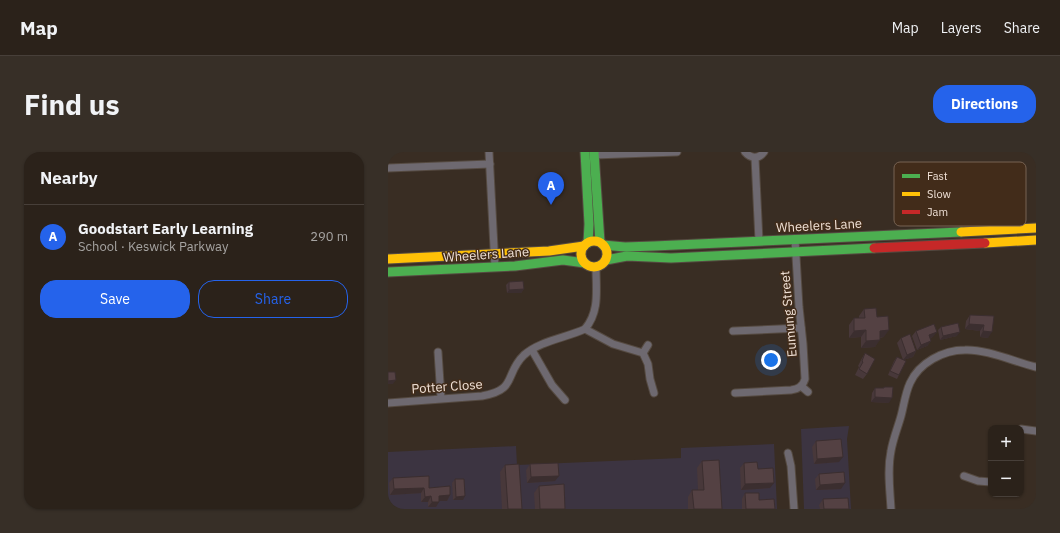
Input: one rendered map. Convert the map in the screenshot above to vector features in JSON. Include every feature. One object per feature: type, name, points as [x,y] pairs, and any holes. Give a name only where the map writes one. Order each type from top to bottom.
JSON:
[{"type":"main road","points":[[585,152],[589,224],[586,245]]},
{"type":"main road","points":[[594,154],[598,224],[602,243],[607,252],[606,260],[600,266],[592,267],[585,263],[582,257],[582,250],[586,245],[596,241],[602,243]]},
{"type":"main road","name":"Wheelers Lane","points":[[602,243],[635,247],[1036,228]]},
{"type":"main road","name":"Wheelers Lane","points":[[606,260],[627,256],[671,258],[1036,240]]},
{"type":"main road","name":"Wheelers Lane","points":[[388,259],[561,250],[586,245]]},
{"type":"main road","name":"Wheelers Lane","points":[[388,272],[531,265],[563,260],[585,263]]},
{"type":"street","points":[[489,152],[495,267]]},
{"type":"street","points":[[594,154],[677,152]]},
{"type":"street","points":[[745,152],[749,156],[755,158],[761,156],[764,152]]},
{"type":"street","points":[[755,158],[759,241]]},
{"type":"street","points":[[388,168],[490,164]]},
{"type":"street","name":"Eumung Street","points":[[795,239],[805,379],[801,386]]},
{"type":"street","points":[[596,267],[596,306],[594,315],[585,329],[613,344],[643,353],[648,364],[654,392]]},
{"type":"street","points":[[733,331],[801,328]]},
{"type":"street","name":"Potter Close","points":[[388,403],[482,396],[497,392],[509,383],[518,363],[532,350],[585,329]]},
{"type":"street","points":[[643,353],[648,345]]},
{"type":"street","points":[[532,350],[552,385],[565,400]]},
{"type":"street","points":[[891,509],[889,466],[891,451],[906,394],[911,381],[919,369],[939,356],[964,350],[978,351],[1036,367]]},
{"type":"street","points":[[438,352],[441,398]]},
{"type":"street","points":[[735,393],[791,390],[797,389],[801,386],[808,392]]},
{"type":"street","points":[[1024,430],[1036,432]]},
{"type":"street","points":[[788,453],[791,466],[794,509]]},
{"type":"street","points":[[964,476],[978,481],[988,482]]},
{"type":"shaded area","points":[[849,426],[847,439],[851,509],[804,509],[801,429]]},
{"type":"shaded area","points":[[774,444],[777,509],[388,509],[388,452],[516,446],[517,465],[681,458],[681,448]]},
{"type":"building","points":[[523,281],[524,289],[509,290],[509,282]]},
{"type":"building","points":[[876,308],[877,317],[888,316],[889,330],[880,331],[880,340],[866,341],[866,330],[854,331],[854,318],[865,318],[864,309]]},
{"type":"building","points":[[970,315],[994,316],[992,332],[983,331],[984,325],[969,324]]},
{"type":"building","points":[[958,323],[960,332],[943,336],[941,327]]},
{"type":"building","points":[[934,324],[937,332],[929,335],[931,341],[921,345],[916,331]]},
{"type":"building","points":[[910,334],[916,351],[907,355],[901,338]]},
{"type":"building","points":[[865,353],[875,359],[867,374],[859,369],[863,362]]},
{"type":"building","points":[[897,357],[906,361],[899,375],[890,371]]},
{"type":"building","points":[[388,372],[395,372],[396,380],[388,381]]},
{"type":"building","points":[[893,387],[892,398],[875,397],[875,388]]},
{"type":"building","points":[[841,439],[843,457],[817,459],[816,441]]},
{"type":"building","points":[[719,460],[722,509],[694,509],[692,490],[704,490],[702,461]]},
{"type":"building","points":[[757,462],[758,469],[773,468],[774,483],[745,484],[744,463]]},
{"type":"building","points":[[558,463],[559,476],[531,477],[530,464]]},
{"type":"building","points":[[519,464],[522,509],[508,509],[505,465]]},
{"type":"building","points":[[844,472],[845,483],[820,485],[819,474]]},
{"type":"building","points":[[429,476],[429,488],[450,486],[450,495],[439,496],[439,502],[432,502],[431,496],[425,497],[424,488],[394,489],[393,478]]},
{"type":"building","points":[[455,479],[464,479],[465,496],[456,497]]},
{"type":"building","points":[[564,484],[565,509],[540,509],[539,486]]},
{"type":"building","points":[[745,493],[759,493],[759,500],[774,499],[775,509],[746,509]]},
{"type":"building","points":[[848,498],[849,509],[824,509],[823,499]]},
{"type":"traffic: fast","points":[[585,152],[589,224],[588,243]]},
{"type":"traffic: fast","points":[[594,152],[600,242]]},
{"type":"traffic: fast","points":[[603,245],[625,247],[654,246],[961,232]]},
{"type":"traffic: fast","points":[[606,260],[627,256],[671,258],[874,248]]},
{"type":"traffic: fast","points":[[388,272],[515,266],[563,260],[585,263]]},
{"type":"traffic: slow","points":[[961,232],[1036,228]]},
{"type":"traffic: slow","points":[[985,243],[1036,240]]},
{"type":"traffic: slow","points":[[594,241],[603,245],[607,254],[603,263],[594,267],[585,263],[581,254],[585,245],[594,241]]},
{"type":"traffic: slow","points":[[388,259],[549,251],[584,246]]},
{"type":"traffic: jam","points":[[874,248],[985,243]]},
{"type":"place","name":"Goodstart Early Learning","points":[[551,205]]}]
